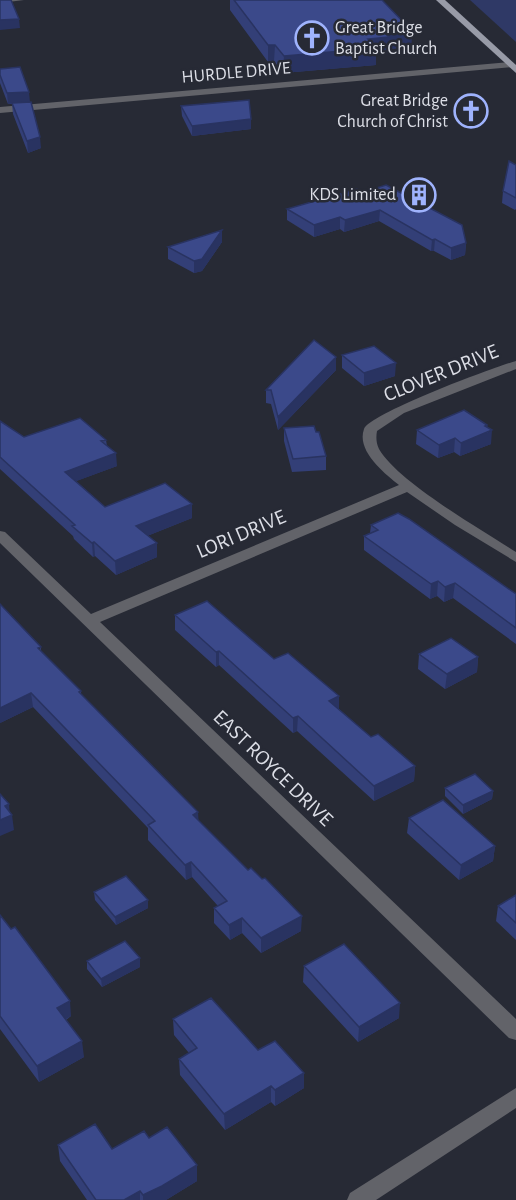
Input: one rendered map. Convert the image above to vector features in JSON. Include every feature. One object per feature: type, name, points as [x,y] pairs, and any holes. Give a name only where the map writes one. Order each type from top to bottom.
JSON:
[{"type":"main road","points":[[440,0],[513,68]]},
{"type":"street","points":[[0,2],[20,0]]},
{"type":"street","name":"HURDLE DRIVE","points":[[0,110],[513,68]]},
{"type":"street","name":"CLOVER DRIVE","points":[[516,365],[400,410],[371,429],[371,446],[378,459],[409,486],[516,558]]},
{"type":"street","name":"LORI DRIVE","points":[[89,621],[409,486]]},
{"type":"street","name":"EAST ROYCE DRIVE","points":[[0,536],[516,1032]]},
{"type":"street","points":[[358,1200],[516,1097]]},
{"type":"shaded area","points":[[470,0],[516,0],[516,42]]},
{"type":"building","points":[[0,0],[11,0],[19,19],[0,20]]},
{"type":"building","name":"Great Bridge Baptist Church","points":[[234,0],[382,0],[412,31],[385,33],[389,37],[368,39],[377,48],[284,56],[275,45],[268,45]]},
{"type":"building","points":[[20,67],[29,92],[7,93],[0,69]]},
{"type":"building","points":[[249,100],[251,119],[192,126],[181,106]]},
{"type":"building","points":[[31,102],[40,137],[27,141],[12,103]]},
{"type":"building","points":[[509,161],[516,165],[516,198],[503,191]]},
{"type":"building","points":[[386,185],[462,225],[466,243],[451,248],[435,239],[432,240],[380,210],[345,220],[340,217],[314,225],[287,209],[357,189],[361,193]]},
{"type":"building","points":[[222,230],[202,259],[194,261],[168,247]]},
{"type":"building","points":[[314,340],[336,357],[278,417],[271,390],[266,390]]},
{"type":"building","points":[[374,346],[396,363],[364,373],[342,355]]},
{"type":"building","points":[[464,410],[492,430],[461,443],[455,438],[439,445],[417,430]]},
{"type":"building","points":[[80,418],[106,440],[101,441],[116,453],[65,472],[105,507],[165,483],[192,504],[136,526],[157,543],[115,561],[72,526],[75,525],[0,457],[0,421],[24,437]]},
{"type":"building","points":[[314,426],[316,432],[319,432],[326,456],[293,459],[284,428]]},
{"type":"building","points":[[398,513],[516,594],[516,628],[455,583],[445,587],[438,581],[431,584],[364,536],[378,530],[371,525]]},
{"type":"building","points":[[207,601],[274,659],[288,653],[339,696],[329,701],[371,737],[378,734],[415,766],[374,786],[298,716],[293,718],[219,651],[216,652],[175,615]]},
{"type":"building","points":[[0,604],[41,647],[38,648],[81,691],[79,692],[198,812],[193,815],[248,870],[251,868],[262,879],[265,878],[302,916],[261,938],[242,918],[229,925],[214,908],[227,901],[191,862],[185,865],[148,825],[155,821],[31,693],[0,708]]},
{"type":"building","points":[[451,638],[478,657],[447,674],[419,654]]},
{"type":"building","points":[[475,774],[493,791],[463,805],[445,788]]},
{"type":"building","points":[[0,794],[9,804],[5,806],[12,815],[0,820]]},
{"type":"building","points":[[443,800],[495,846],[461,865],[409,818]]},
{"type":"building","points":[[126,876],[148,900],[115,917],[94,892]]},
{"type":"building","points":[[516,895],[516,923],[498,906]]},
{"type":"building","points":[[0,915],[11,929],[15,927],[70,1001],[57,1008],[82,1041],[37,1066],[0,1016]]},
{"type":"building","points":[[125,941],[140,958],[101,979],[87,961]]},
{"type":"building","points":[[344,944],[400,1003],[359,1027],[304,966]]},
{"type":"building","points":[[211,998],[258,1050],[275,1041],[304,1073],[275,1090],[271,1086],[224,1114],[179,1059],[197,1048],[173,1019]]},
{"type":"building","points":[[95,1124],[112,1149],[144,1131],[149,1138],[167,1127],[197,1165],[143,1195],[140,1191],[124,1200],[96,1200],[58,1145]]},
{"type":"place","name":"Great Bridge Baptist Church","points":[[312,38]]},
{"type":"place","name":"Great Bridge Church of Christ","points":[[471,111]]},
{"type":"place","name":"KDS Limited","points":[[419,195]]}]
